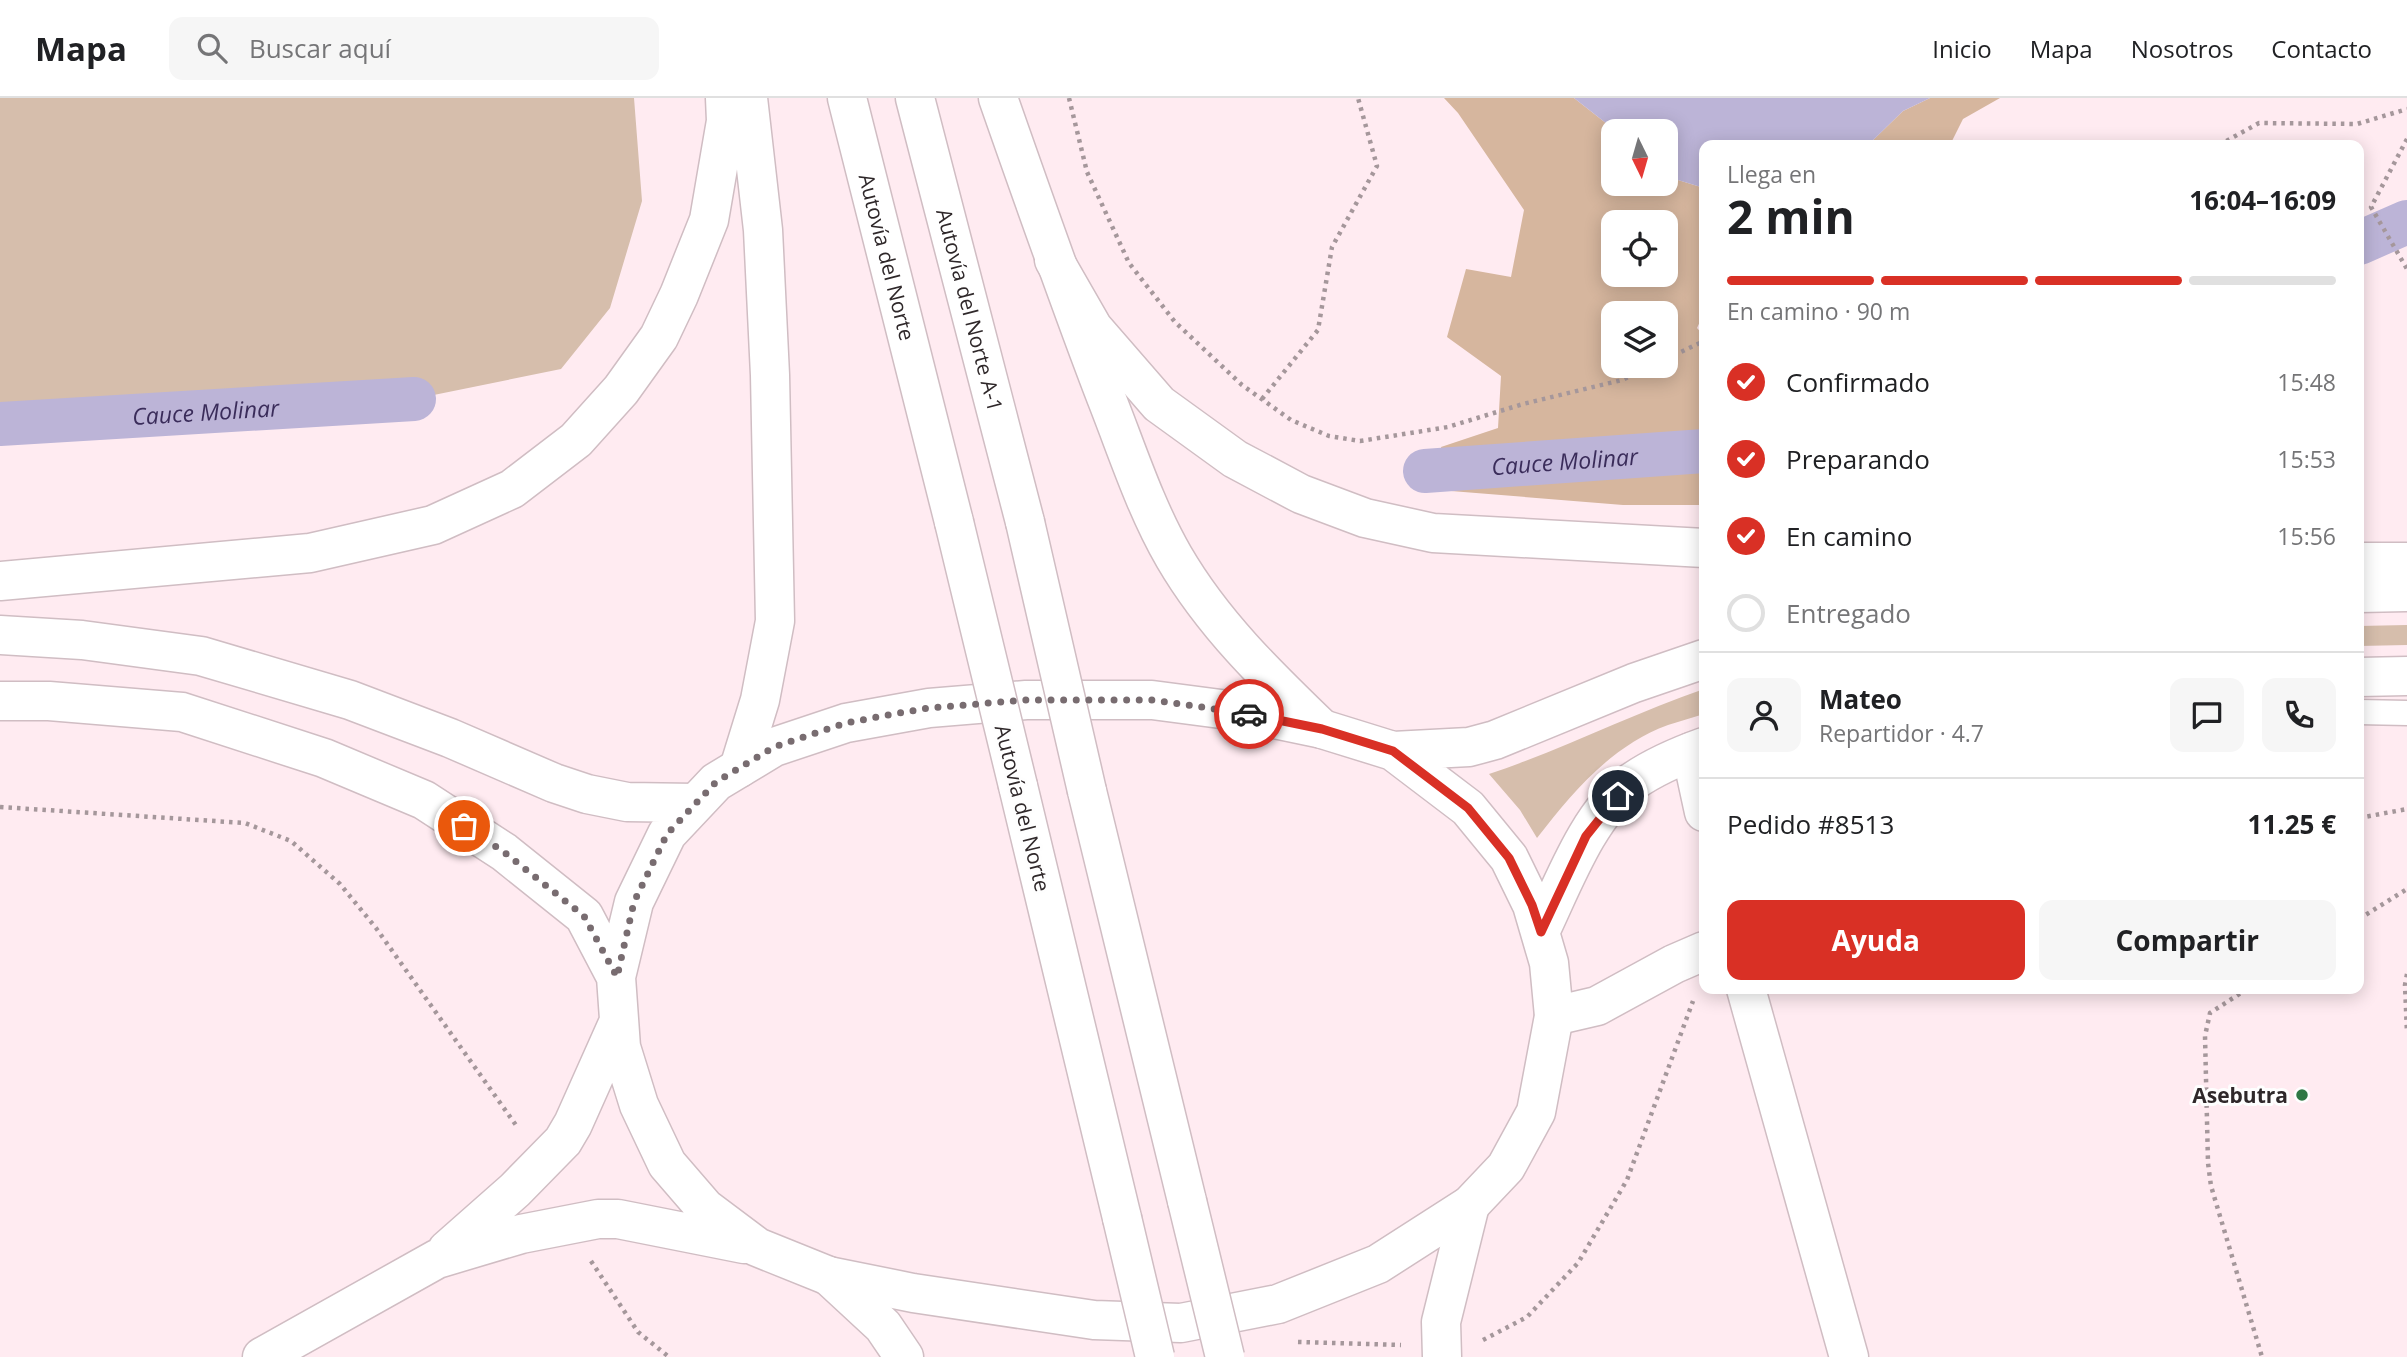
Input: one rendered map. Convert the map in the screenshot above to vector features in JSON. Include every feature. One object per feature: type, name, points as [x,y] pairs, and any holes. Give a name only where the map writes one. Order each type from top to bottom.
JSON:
[{"type":"main road","points":[[0,581],[310,553],[433,525],[512,489],[576,440],[621,390],[659,337],[709,220],[726,121],[726,98]]},
{"type":"main road","points":[[739,768],[760,700],[775,621],[770,375],[764,256],[748,98]]},
{"type":"main road","name":"Autovía del Norte","points":[[846,98],[954,522],[1155,1357]]},
{"type":"main road","name":"Autovía del Norte A-1","points":[[915,98],[1025,522],[1087,791],[1225,1357]]},
{"type":"main road","points":[[998,98],[1054,260],[1135,474],[1174,557],[1203,601],[1247,657],[1322,729]]},
{"type":"main road","points":[[1054,260],[1093,328],[1159,404],[1235,459],[1301,494],[1365,518],[1433,533],[1699,548]]},
{"type":"main road","points":[[2364,562],[2407,562]]},
{"type":"main road","points":[[2364,593],[2407,592]]},
{"type":"main road","points":[[0,635],[82,640],[201,656],[350,700],[450,738],[554,783],[587,793],[627,803],[696,803]]},
{"type":"main road","points":[[1393,751],[1469,747],[1495,740],[1634,682],[1699,661]]},
{"type":"main road","points":[[2364,677],[2407,676]]},
{"type":"main road","points":[[437,1259],[521,1234],[598,1219],[618,1219],[757,1247],[829,1276],[913,1293],[1094,1320],[1181,1323],[1278,1304],[1378,1264],[1470,1205],[1506,1167],[1536,1112],[1554,1016],[1549,963],[1532,905],[1509,858],[1468,808],[1393,751],[1322,729],[1236,711],[1153,700],[1026,700],[929,708],[846,723],[774,747],[716,782],[667,834],[634,902],[617,977],[621,1047],[639,1105],[667,1164],[705,1208],[757,1247]]},
{"type":"main road","points":[[0,701],[50,701],[182,712],[324,758],[424,800],[504,852],[584,916],[617,977]]},
{"type":"main road","points":[[1541,932],[1586,836],[1606,810],[1630,783],[1670,759],[1698,749]]},
{"type":"main road","points":[[1554,1016],[1597,1006],[1699,953]]},
{"type":"main road","points":[[1747,994],[1849,1357]]},
{"type":"main road","points":[[262,1357],[437,1259],[515,1190],[562,1141],[573,1124],[619,1021]]},
{"type":"main road","points":[[1442,1357],[1441,1322],[1470,1205]]},
{"type":"main road","points":[[829,1276],[883,1326],[904,1357]]},
{"type":"lane","points":[[2364,712],[2407,713]]},
{"type":"path","points":[[1069,98],[1087,172],[1129,263],[1175,322],[1242,384],[1291,420],[1329,436],[1360,441],[1448,427],[1522,404],[1626,378]]},
{"type":"path","points":[[1262,399],[1318,330],[1332,247],[1377,166],[1358,98]]},
{"type":"path","points":[[2227,140],[2259,122],[2357,124],[2407,109]]},
{"type":"path","points":[[2407,139],[2371,207],[2407,269]]},
{"type":"path","points":[[1678,353],[1699,343]]},
{"type":"path","points":[[0,807],[245,823],[291,841],[340,884],[376,928],[525,1138]]},
{"type":"path","points":[[2364,817],[2407,809]]},
{"type":"path","points":[[2364,916],[2407,889]]},
{"type":"path","points":[[2407,974],[2407,1033]]},
{"type":"path","points":[[2240,994],[2210,1013],[2205,1036],[2208,1163],[2211,1186],[2262,1357]]},
{"type":"path","points":[[589,1257],[638,1332],[669,1357]]},
{"type":"shaded area","points":[[0,98],[634,98],[642,201],[610,308],[561,369],[414,399],[0,424]]},
{"type":"shaded area","points":[[1444,98],[1574,98],[1601,119],[1601,196],[1678,196],[1678,180],[1699,186],[1699,505],[1623,505],[1451,491],[1441,447],[1498,428],[1501,376],[1447,337],[1466,269],[1511,277],[1524,210],[1458,113]]},
{"type":"shaded area","points":[[1574,98],[1930,98],[1903,111],[1873,140],[1699,140],[1699,186],[1678,180],[1678,119],[1601,119]]},
{"type":"shaded area","points":[[1930,98],[2000,98],[1963,119],[1952,140],[1873,140],[1903,111]]},
{"type":"shaded area","points":[[2407,625],[2407,645],[2364,646],[2364,626]]},
{"type":"shaded area","points":[[1699,691],[1699,716],[1647,734],[1611,758],[1579,788],[1537,838],[1520,810],[1489,774],[1543,754]]},
{"type":"waterway","name":"Cauce Molinar","points":[[2364,241],[2407,222]]},
{"type":"waterway","name":"Cauce Molinar","points":[[0,424],[414,399]]},
{"type":"waterway","name":"Cauce Molinar","points":[[1425,471],[1699,451]]},
{"type":"way so far","points":[[464,826],[504,852],[584,916],[617,977],[634,902],[667,834],[716,782],[774,747],[846,723],[888,715],[929,708],[1026,700],[1153,700],[1249,714]]},
{"type":"place","name":"Asebutra","points":[[2302,1095]]},
{"type":"route","points":[[1249,714],[1322,729],[1393,751],[1468,808],[1509,858],[1532,905],[1541,932],[1586,836],[1618,796]]}]
